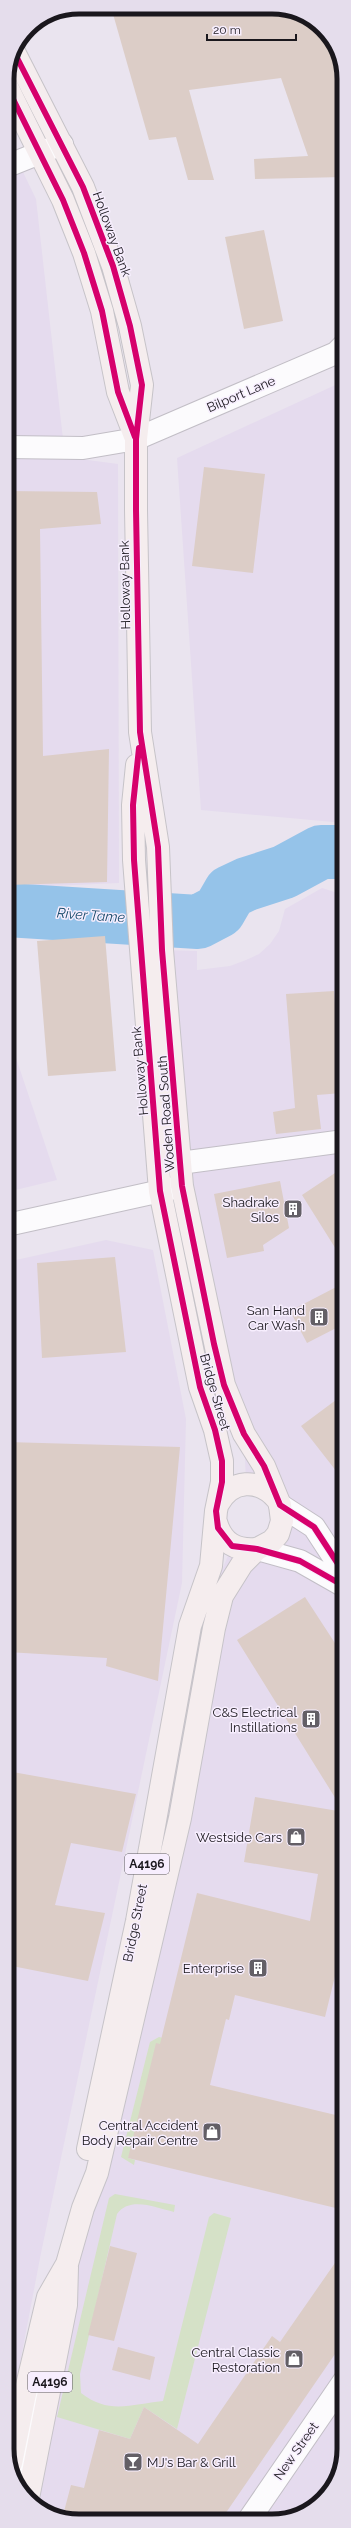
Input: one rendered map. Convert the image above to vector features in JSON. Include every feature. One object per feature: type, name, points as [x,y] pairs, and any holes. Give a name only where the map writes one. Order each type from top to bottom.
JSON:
[{"type":"main road","name":"Holloway Bank","points":[[17,59],[83,187],[111,259],[130,326],[142,385],[136,439],[137,630],[140,732],[133,805],[134,860],[141,949],[171,1188]]},
{"type":"main road","name":"Holloway Bank","points":[[14,101],[64,200],[84,253],[102,311],[118,392],[136,439]]},
{"type":"main road","name":"Holloway Bank","points":[[140,732],[158,847],[163,959]]},
{"type":"main road","name":"A4196","points":[[163,959],[180,1163],[171,1188]]},
{"type":"main road","name":"Bridge Street","points":[[14,2448],[24,2398],[48,2298],[67,2264],[83,2208],[97,2172],[180,1818],[213,1635],[222,1596],[242,1564],[257,1549],[272,1541],[278,1534],[282,1521],[278,1502],[264,1466],[244,1434],[224,1385],[171,1188]]},
{"type":"main road","name":"Bridge Street","points":[[83,2208],[84,2170],[137,1921],[190,1626],[212,1566],[217,1513],[222,1482],[222,1461],[215,1430],[200,1387],[171,1188]]},
{"type":"main road","points":[[257,1549],[232,1546],[220,1534],[217,1513],[230,1489],[246,1484],[265,1488],[278,1502]]},
{"type":"main road","name":"Bridge Street","points":[[29,2491],[66,2305],[67,2264]]},
{"type":"street","points":[[14,163],[62,144]]},
{"type":"street","name":"Bilport Lane","points":[[14,447],[83,448],[136,439],[337,351]]},
{"type":"street","name":"Woden Road South","points":[[14,1223],[171,1188],[157,989],[163,959]]},
{"type":"street","points":[[180,1163],[337,1142]]},
{"type":"street","points":[[278,1502],[314,1528],[337,1562]]},
{"type":"street","points":[[257,1549],[300,1561],[337,1582]]},
{"type":"street","points":[[21,2478],[40,2379],[57,2352]]},
{"type":"street","name":"New Street","points":[[252,2514],[337,2391]]},
{"type":"shaded area","points":[[14,153],[36,199],[65,457],[118,464],[119,883],[14,888]]},
{"type":"shaded area","points":[[337,384],[337,822],[201,810],[177,458]]},
{"type":"shaded area","points":[[322,888],[337,893],[336,2462],[328,2482],[321,2492],[312,2501],[289,2512],[277,2514],[66,2513],[46,2505],[36,2498],[27,2487],[156,1876],[199,1644],[209,1601],[232,1546],[257,1549],[281,1510],[246,1484],[244,1434],[182,1186],[162,950],[197,951],[197,970],[230,966],[259,954],[270,944],[279,931],[285,909]]},
{"type":"shaded area","points":[[14,1052],[57,1180],[14,1190]]},
{"type":"shaded area","points":[[106,1240],[153,1250],[186,1419],[182,1583],[41,2253],[14,2394],[14,1260]]},
{"type":"green space","points":[[159,2037],[172,2040],[128,2158],[135,2160],[134,2165],[121,2157],[150,2042]]},
{"type":"green space","points":[[115,2194],[175,2205],[174,2212],[136,2204],[122,2209],[117,2214],[80,2374],[81,2393],[91,2400],[101,2404],[111,2406],[131,2406],[163,2401],[209,2217],[214,2213],[231,2218],[177,2429],[144,2407],[130,2439],[57,2417],[109,2198]]},
{"type":"building","points":[[113,14],[272,14],[289,16],[308,25],[318,33],[324,39],[332,54],[337,74],[337,177],[255,179],[254,159],[308,156],[281,78],[189,90],[214,180],[188,180],[176,137],[149,140]]},
{"type":"building","points":[[264,230],[283,321],[244,329],[225,237]]},
{"type":"building","points":[[204,467],[265,474],[253,573],[192,566]]},
{"type":"building","points":[[14,491],[97,492],[101,524],[40,529],[43,756],[109,749],[107,882],[14,885]]},
{"type":"building","points":[[105,936],[116,1071],[48,1076],[37,941]]},
{"type":"building","points":[[334,991],[337,1029],[337,1093],[317,1095],[321,1129],[276,1134],[273,1112],[295,1108],[286,994]]},
{"type":"building","points":[[337,1172],[337,1251],[302,1195]]},
{"type":"building","points":[[280,1181],[289,1228],[263,1245],[264,1251],[227,1258],[214,1194]]},
{"type":"building","points":[[115,1257],[126,1352],[42,1358],[37,1263]]},
{"type":"building","name":"San Hand Car Wash","points":[[337,1287],[337,1328],[307,1343],[290,1311]]},
{"type":"building","points":[[337,1399],[337,1472],[301,1426]]},
{"type":"building","points":[[14,1442],[180,1447],[158,1681],[106,1666],[107,1658],[14,1652]]},
{"type":"building","points":[[305,1597],[337,1646],[337,1801],[237,1640]]},
{"type":"building","points":[[14,1772],[136,1794],[122,1852],[71,1843],[55,1905],[105,1913],[88,1981],[14,1966]]},
{"type":"building","points":[[255,1797],[337,1811],[337,1968],[325,2017],[235,1995],[229,2020],[226,2019],[210,2085],[337,2115],[337,2208],[128,2158],[156,2043],[160,2044],[197,1893],[310,1921],[318,1874],[244,1862]]},
{"type":"building","points":[[110,2246],[137,2253],[114,2341],[88,2335]]},
{"type":"building","points":[[337,2260],[337,2351],[225,2514],[79,2514],[64,2512],[71,2485],[84,2488],[99,2430],[130,2439],[144,2407],[198,2444],[272,2336],[280,2342]]},
{"type":"building","points":[[118,2347],[155,2357],[150,2380],[112,2370]]},
{"type":"waterway","name":"River Tame","points":[[14,910],[198,922],[219,911],[230,892],[247,884],[284,872],[321,852],[337,852]]},
{"type":"cycle path","points":[[17,59],[83,187],[113,266],[130,326],[142,385],[136,439],[140,732],[158,847],[162,950],[182,1186],[214,1344],[224,1385],[244,1434],[264,1466],[280,1505],[314,1527],[337,1562]]},
{"type":"cycle path","points":[[14,101],[63,200],[84,253],[102,311],[118,392],[135,437]]},
{"type":"cycle path","points":[[139,748],[133,805],[134,860],[160,1191],[200,1387],[215,1430],[222,1461],[222,1482],[216,1511],[218,1528],[232,1546],[257,1549],[300,1561],[337,1582]]},
{"type":"place","name":"Shadrake Silos","points":[[293,1209]]},
{"type":"place","name":"San Hand Car Wash","points":[[319,1317]]},
{"type":"place","name":"C&S Electrical Instillations","points":[[311,1719]]},
{"type":"place","name":"Westside Cars","points":[[296,1837]]},
{"type":"place","name":"Enterprise","points":[[258,1968]]},
{"type":"place","name":"Central Accident Body Repair Centre","points":[[212,2132]]},
{"type":"place","name":"Central Classic Restoration","points":[[294,2359]]},
{"type":"place","name":"MJ's Bar & Grill","points":[[133,2462]]}]
